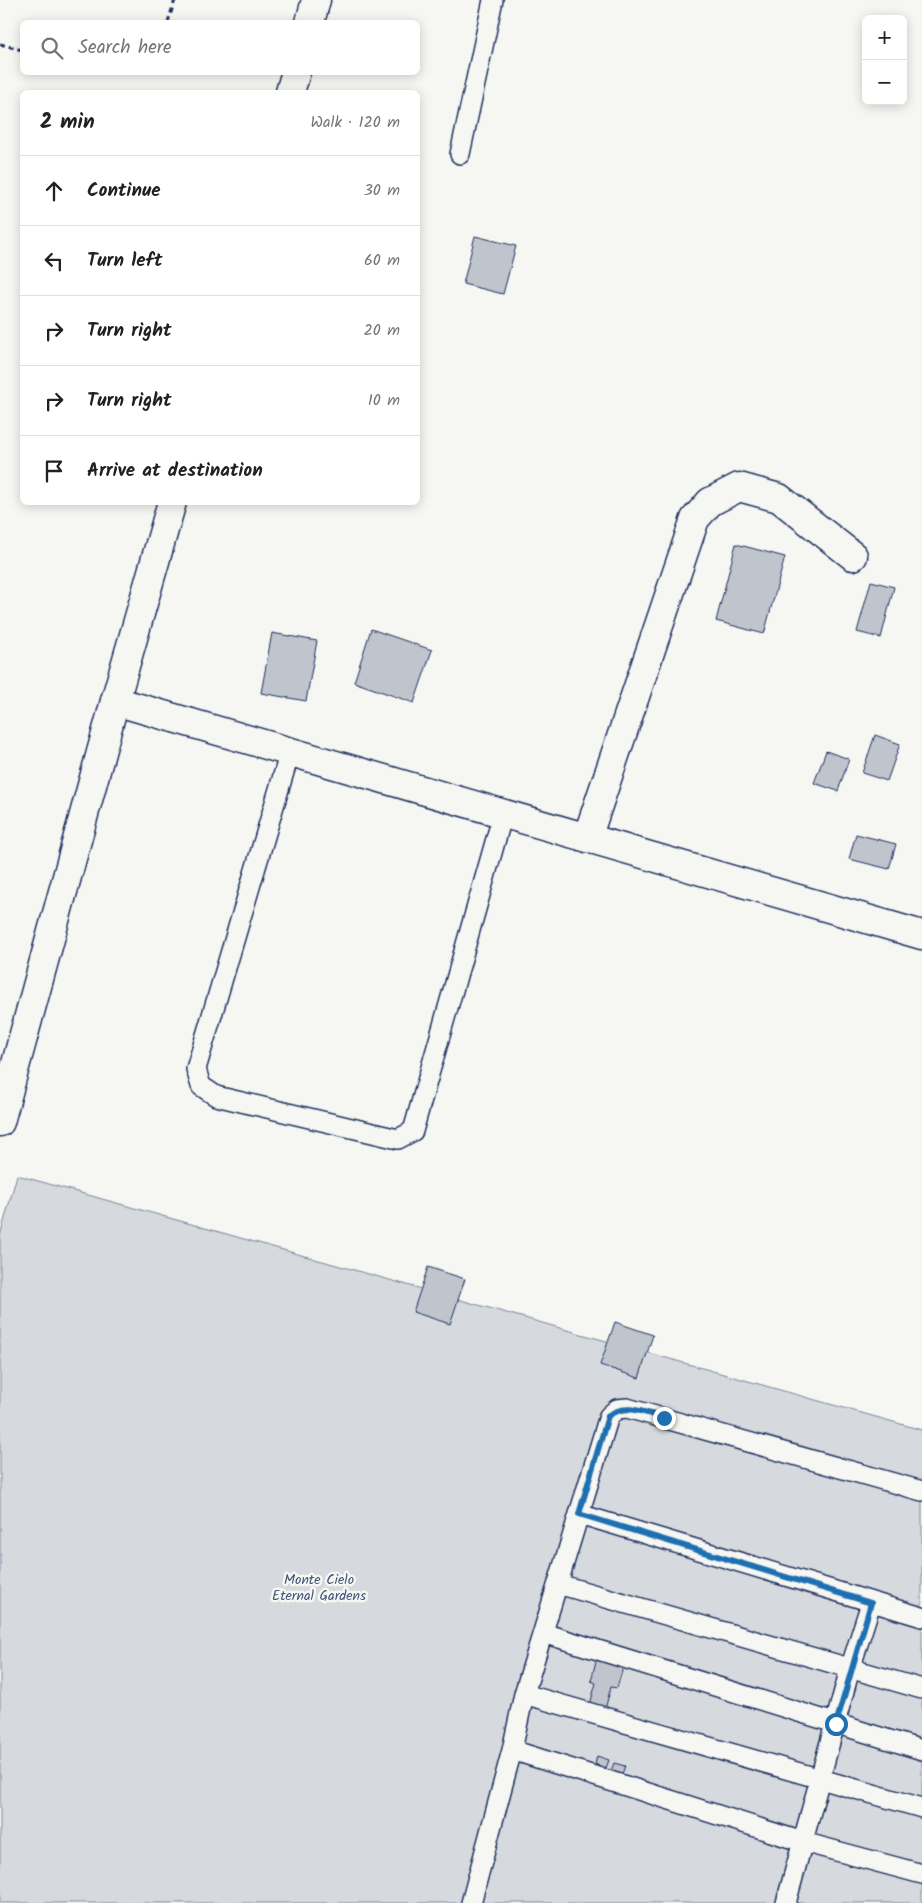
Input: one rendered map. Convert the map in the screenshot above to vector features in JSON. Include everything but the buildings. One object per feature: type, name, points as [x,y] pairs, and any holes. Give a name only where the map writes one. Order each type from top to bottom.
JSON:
[{"type":"street","points":[[311,20],[316,0]]},
{"type":"street","points":[[291,90],[295,75]]},
{"type":"street","points":[[586,838],[695,519],[710,502],[739,487],[779,498],[853,556]]},
{"type":"street","points":[[2,1111],[171,505]]},
{"type":"street","points":[[115,701],[922,935]]},
{"type":"lane","points":[[460,154],[493,0]]},
{"type":"lane","points":[[290,752],[196,1069],[202,1086],[216,1096],[398,1139],[413,1131],[503,814]]},
{"type":"lane","points":[[471,1903],[512,1750],[524,1694],[608,1416],[617,1409],[627,1408],[922,1491]]},
{"type":"lane","points":[[579,1514],[922,1617]]},
{"type":"lane","points":[[558,1584],[922,1689]]},
{"type":"lane","points":[[786,1903],[850,1669],[871,1603]]},
{"type":"lane","points":[[543,1633],[922,1750]]},
{"type":"lane","points":[[524,1694],[922,1808]]},
{"type":"lane","points":[[512,1750],[803,1842],[922,1874]]},
{"type":"path","points":[[169,20],[175,0]]},
{"type":"path","points":[[0,44],[20,49]]},
{"type":"green space","name":"Monte Cielo Eternal Gardens","points":[[17,1175],[922,1430],[922,1903],[0,1903],[0,1236]]},
{"type":"route","points":[[664,1418],[627,1408],[617,1409],[608,1416],[579,1514],[871,1603],[850,1669],[836,1724]]}]
